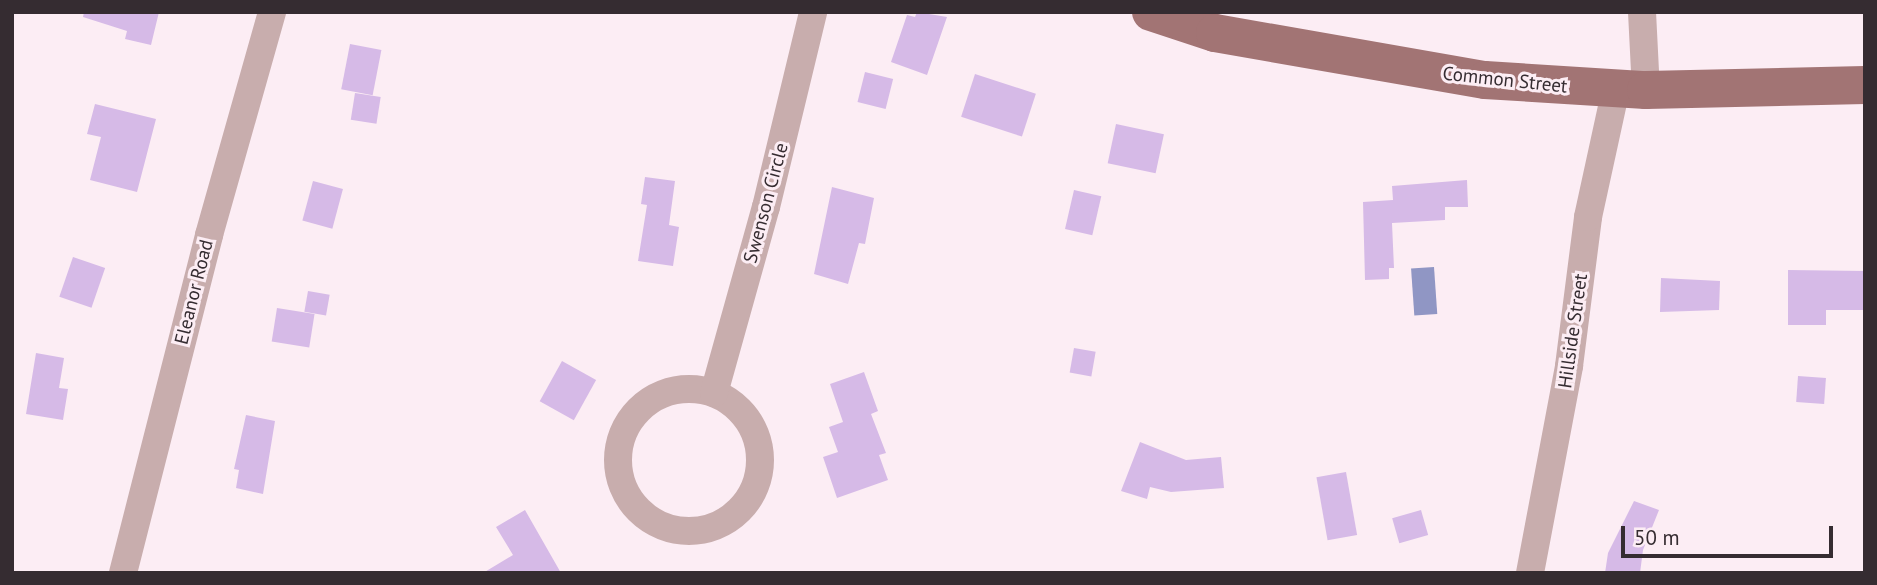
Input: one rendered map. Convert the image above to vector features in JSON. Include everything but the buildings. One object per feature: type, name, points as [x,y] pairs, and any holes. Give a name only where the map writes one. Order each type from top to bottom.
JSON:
[{"type":"main road","name":"Common Street","points":[[1151,12],[1214,33],[1485,80],[1631,90],[1865,85]]},
{"type":"street","name":"Eleanor Road","points":[[123,573],[209,235],[272,12]]},
{"type":"street","name":"Swenson Circle","points":[[714,393],[766,207],[813,12]]},
{"type":"street","name":"Hillside Street","points":[[1530,573],[1569,366],[1588,217],[1631,90],[1642,12]]},
{"type":"street","points":[[679,389],[714,393],[742,412],[752,426],[760,459],[758,476],[748,499],[731,518],[699,530],[665,527],[637,509],[620,479],[619,445],[625,428],[647,402],[679,389]]},
{"type":"water","points":[[1434,267],[1437,314],[1414,315],[1411,269]]}]
